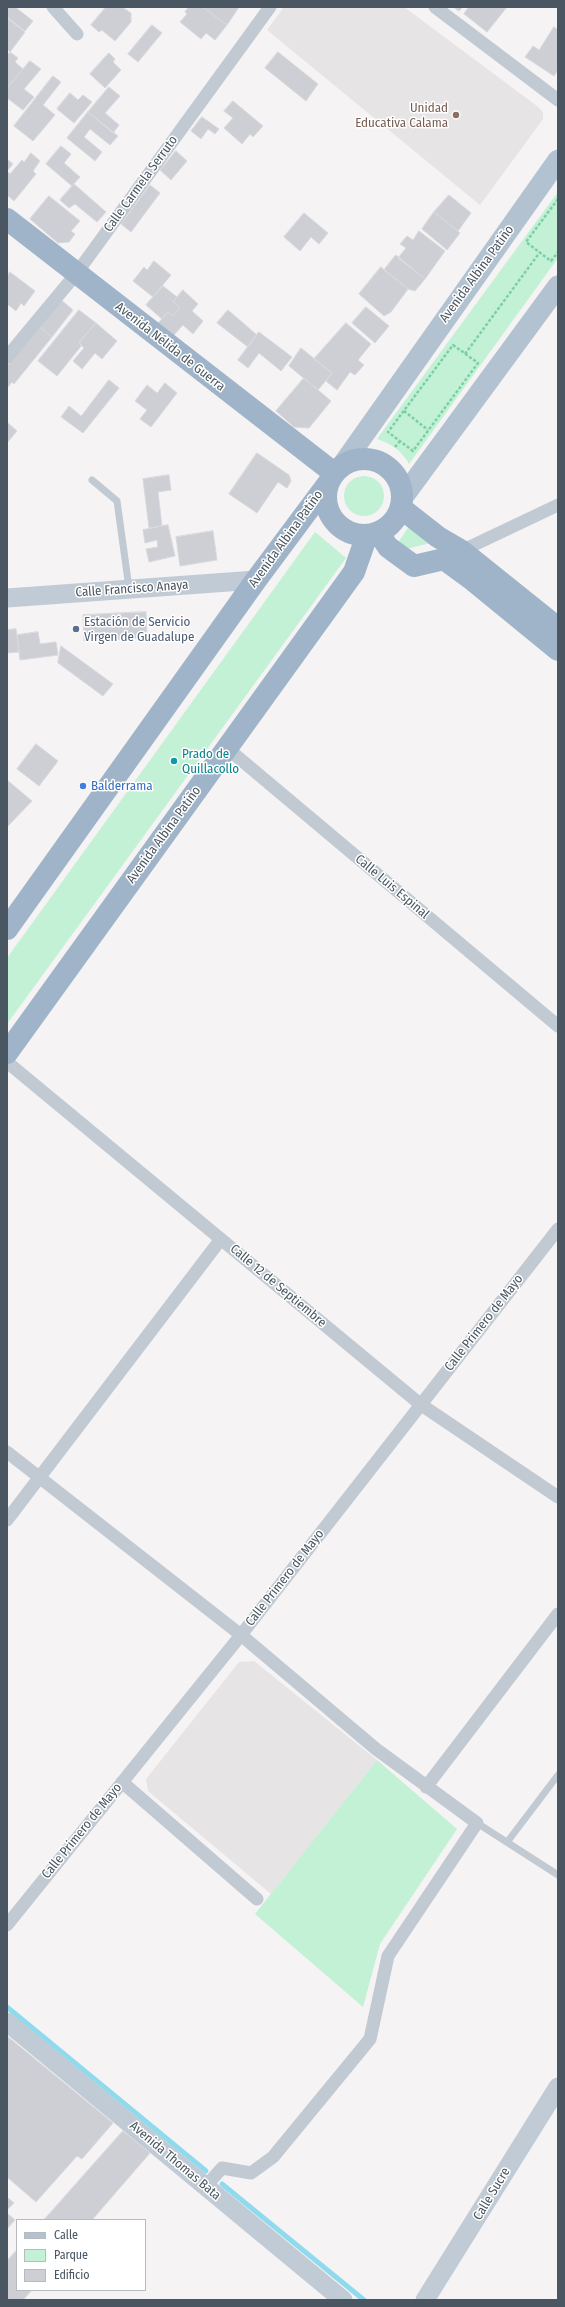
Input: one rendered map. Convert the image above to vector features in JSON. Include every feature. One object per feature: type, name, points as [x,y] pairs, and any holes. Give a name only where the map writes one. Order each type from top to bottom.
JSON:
[{"type":"highway","name":"Avenida Nélida de Guerra","points":[[7,219],[335,474]]},
{"type":"highway","points":[[402,503],[388,527],[373,533],[356,534],[346,530],[334,519],[327,504],[335,474],[358,459],[377,460],[386,465],[398,479],[402,503],[438,537],[470,578],[558,650]]},
{"type":"highway","name":"Avenida Albina Patiño","points":[[7,929],[256,580],[335,474]]},
{"type":"highway","points":[[373,533],[388,547],[414,566],[453,555]]},
{"type":"highway","name":"Avenida Albina Patiño","points":[[7,1053],[354,572],[373,533]]},
{"type":"highway","points":[[453,555],[558,628]]},
{"type":"main road","name":"Avenida Albina Patiño","points":[[335,474],[558,160]]},
{"type":"main road","points":[[402,503],[558,286]]},
{"type":"main road","name":"Calle Francisco Anaya","points":[[7,598],[256,580]]},
{"type":"main road","name":"Avenida Thomas Bata","points":[[7,2022],[343,2300]]},
{"type":"main road","name":"Calle Sucre","points":[[425,2300],[558,2087]]},
{"type":"street","points":[[53,7],[77,34]]},
{"type":"street","name":"Calle Carmela Serruto","points":[[7,356],[76,274],[270,7]]},
{"type":"street","points":[[435,7],[558,100]]},
{"type":"street","points":[[453,555],[558,505]]},
{"type":"street","name":"Calle Luis Espinal","points":[[227,748],[558,1026]]},
{"type":"street","name":"Calle 12 de Septiembre","points":[[7,1062],[420,1404],[558,1497]]},
{"type":"street","name":"Calle Primero de Mayo","points":[[7,1924],[241,1635],[558,1229]]},
{"type":"street","points":[[7,1520],[221,1239]]},
{"type":"street","points":[[7,1452],[241,1635],[376,1749],[477,1823],[388,1956],[370,2039],[273,2157],[251,2173],[222,2168],[206,2186]]},
{"type":"street","points":[[426,1787],[558,1614]]},
{"type":"street","points":[[122,1782],[257,1899]]},
{"type":"lane","points":[[92,480],[117,501],[130,589]]},
{"type":"lane","points":[[508,1841],[558,1775]]},
{"type":"lane","points":[[477,1823],[508,1841],[558,1875]]},
{"type":"path","points":[[558,199],[526,242],[551,261],[558,252]]},
{"type":"path","points":[[465,354],[540,252]]},
{"type":"path","points":[[453,345],[478,363],[413,450],[388,432],[404,411],[453,345]]},
{"type":"path","points":[[404,411],[428,430]]},
{"type":"path","points":[[395,447],[400,440]]},
{"type":"shaded area","points":[[284,7],[404,7],[537,106],[543,112],[543,119],[480,205],[267,30]]},
{"type":"shaded area","points":[[254,1661],[377,1760],[271,1894],[148,1791],[146,1779],[239,1662]]},
{"type":"green space","points":[[558,192],[558,258],[409,464],[396,448],[377,439]]},
{"type":"green space","points":[[368,476],[375,479],[381,485],[384,496],[383,504],[375,513],[368,516],[360,516],[353,513],[345,504],[344,492],[347,485],[356,477]]},
{"type":"green space","points":[[409,526],[430,543],[403,550],[396,546]]},
{"type":"green space","name":"Prado de Quillacollo","points":[[315,532],[346,558],[7,1024],[7,958]]},
{"type":"green space","points":[[377,1760],[457,1829],[380,1944],[363,2007],[255,1914]]},
{"type":"building","points":[[7,7],[15,7],[33,21],[25,31],[7,17]]},
{"type":"building","points":[[106,7],[122,7],[131,13],[131,22],[115,41],[102,30],[99,32],[91,25]]},
{"type":"building","points":[[189,7],[203,7],[227,25],[215,40],[206,33],[201,39],[180,22],[187,14],[185,12]]},
{"type":"building","points":[[203,7],[239,7],[227,25]]},
{"type":"building","points":[[454,7],[463,7],[459,11]]},
{"type":"building","points":[[469,7],[507,7],[487,32],[464,14]]},
{"type":"building","points":[[7,18],[25,32],[10,52],[7,49]]},
{"type":"building","points":[[152,25],[162,33],[138,62],[128,54]]},
{"type":"building","points":[[554,27],[558,30],[558,70],[554,76],[525,57],[533,46],[539,50]]},
{"type":"building","points":[[10,52],[18,58],[15,62],[23,69],[7,88],[7,56]]},
{"type":"building","points":[[278,52],[318,84],[306,101],[265,68]]},
{"type":"building","points":[[109,53],[115,59],[113,62],[121,70],[105,88],[90,74]]},
{"type":"building","points":[[30,61],[41,69],[24,89],[34,97],[23,110],[7,98],[7,88]]},
{"type":"building","points":[[53,76],[61,82],[43,105],[55,115],[33,141],[14,126]]},
{"type":"building","points":[[109,87],[120,96],[105,113],[119,125],[113,133],[88,112]]},
{"type":"building","points":[[70,93],[78,100],[83,95],[92,102],[74,123],[57,109]]},
{"type":"building","points":[[233,101],[263,126],[253,137],[250,134],[242,144],[224,128],[233,118],[224,111]]},
{"type":"building","points":[[88,112],[118,136],[110,145],[90,129],[84,137],[102,152],[95,161],[67,138]]},
{"type":"building","points":[[202,117],[219,129],[215,134],[208,129],[201,139],[191,131]]},
{"type":"building","points":[[61,146],[71,154],[64,163],[80,177],[72,186],[46,164]]},
{"type":"building","points":[[176,151],[187,161],[171,180],[160,170]]},
{"type":"building","points":[[31,153],[40,161],[33,171],[36,174],[14,201],[7,195],[7,171],[10,174],[22,160],[24,162]]},
{"type":"building","points":[[7,159],[13,164],[7,171]]},
{"type":"building","points":[[74,184],[106,212],[97,222],[75,204],[69,208],[60,200]]},
{"type":"building","points":[[150,185],[160,193],[131,232],[121,224]]},
{"type":"building","points":[[449,195],[471,213],[458,231],[434,212]]},
{"type":"building","points":[[49,196],[80,221],[71,231],[75,234],[69,242],[58,243],[30,219]]},
{"type":"building","points":[[434,212],[460,233],[447,250],[422,229]]},
{"type":"building","points":[[304,213],[328,233],[319,244],[311,237],[300,251],[284,237]]},
{"type":"building","points":[[419,231],[445,251],[425,279],[398,258],[406,248],[400,244],[407,236],[413,240]]},
{"type":"building","points":[[396,255],[425,279],[415,291],[408,289],[384,270]]},
{"type":"building","points":[[154,261],[171,275],[153,297],[133,281],[144,267],[147,270]]},
{"type":"building","points":[[381,267],[408,289],[391,312],[384,316],[359,294]]},
{"type":"building","points":[[10,272],[35,291],[24,306],[21,303],[16,311],[7,304],[7,277]]},
{"type":"building","points":[[163,286],[177,297],[173,302],[180,308],[173,316],[168,312],[162,319],[146,305]]},
{"type":"building","points":[[183,290],[198,304],[192,311],[203,321],[193,334],[183,325],[173,336],[158,323],[168,312],[173,316],[180,308],[173,302]]},
{"type":"building","points":[[60,299],[73,310],[52,337],[39,326]]},
{"type":"building","points":[[366,307],[389,326],[375,343],[352,323]]},
{"type":"building","points":[[79,310],[96,323],[79,343],[82,345],[57,376],[38,361]]},
{"type":"building","points":[[228,310],[257,335],[248,347],[217,323]]},
{"type":"building","points":[[96,323],[117,341],[102,359],[95,353],[82,369],[73,361],[84,348],[79,343]]},
{"type":"building","points":[[346,323],[371,344],[358,360],[364,365],[355,375],[350,372],[337,390],[326,381],[332,373],[314,359]]},
{"type":"building","points":[[39,326],[52,337],[14,384],[12,382],[7,388],[7,366]]},
{"type":"building","points":[[259,332],[292,357],[281,371],[259,353],[248,368],[238,360]]},
{"type":"building","points":[[301,348],[332,373],[318,390],[289,366]]},
{"type":"building","points":[[304,378],[331,401],[309,428],[294,427],[276,411]]},
{"type":"building","points":[[109,380],[119,388],[83,433],[61,417],[69,406],[81,416]]},
{"type":"building","points":[[165,383],[177,393],[151,427],[140,419],[147,410],[135,401],[147,385],[157,393]]},
{"type":"building","points":[[7,422],[17,431],[7,443]]},
{"type":"building","points":[[257,453],[289,475],[291,481],[287,488],[278,482],[257,513],[229,494]]},
{"type":"building","points":[[169,475],[171,490],[158,492],[162,526],[149,528],[143,479]]},
{"type":"building","points":[[168,525],[175,556],[149,562],[146,549],[158,547],[157,540],[145,543],[143,530]]},
{"type":"building","points":[[213,531],[217,560],[180,566],[176,537]]},
{"type":"building","points":[[146,612],[147,638],[84,641],[83,615]]},
{"type":"building","points":[[16,629],[19,652],[7,653],[7,630]]},
{"type":"building","points":[[38,632],[40,644],[56,642],[58,655],[20,660],[17,635]]},
{"type":"building","points":[[61,646],[113,684],[103,696],[58,663]]},
{"type":"building","points":[[36,744],[58,761],[39,786],[17,769]]},
{"type":"building","points":[[7,780],[32,801],[7,827]]},
{"type":"building","points":[[7,2036],[113,2123],[82,2159],[77,2156],[36,2202],[7,2177]]},
{"type":"building","points":[[123,2131],[150,2153],[93,2219],[45,2219]]},
{"type":"building","points":[[7,2197],[14,2203],[7,2210]]},
{"type":"building","points":[[7,2213],[15,2220],[7,2229]]},
{"type":"building","points":[[16,2251],[16,2291],[31,2291],[23,2300],[7,2300],[7,2261]]},
{"type":"waterway","points":[[7,2007],[206,2171]]},
{"type":"waterway","points":[[222,2184],[364,2300]]},
{"type":"place","name":"Unidad Educativa Calama","points":[[456,115]]},
{"type":"place","name":"Estación de Servicio Virgen de Guadalupe","points":[[76,629]]},
{"type":"place","name":"Prado de Quillacollo","points":[[174,761]]},
{"type":"place","name":"Balderrama","points":[[83,786]]}]
